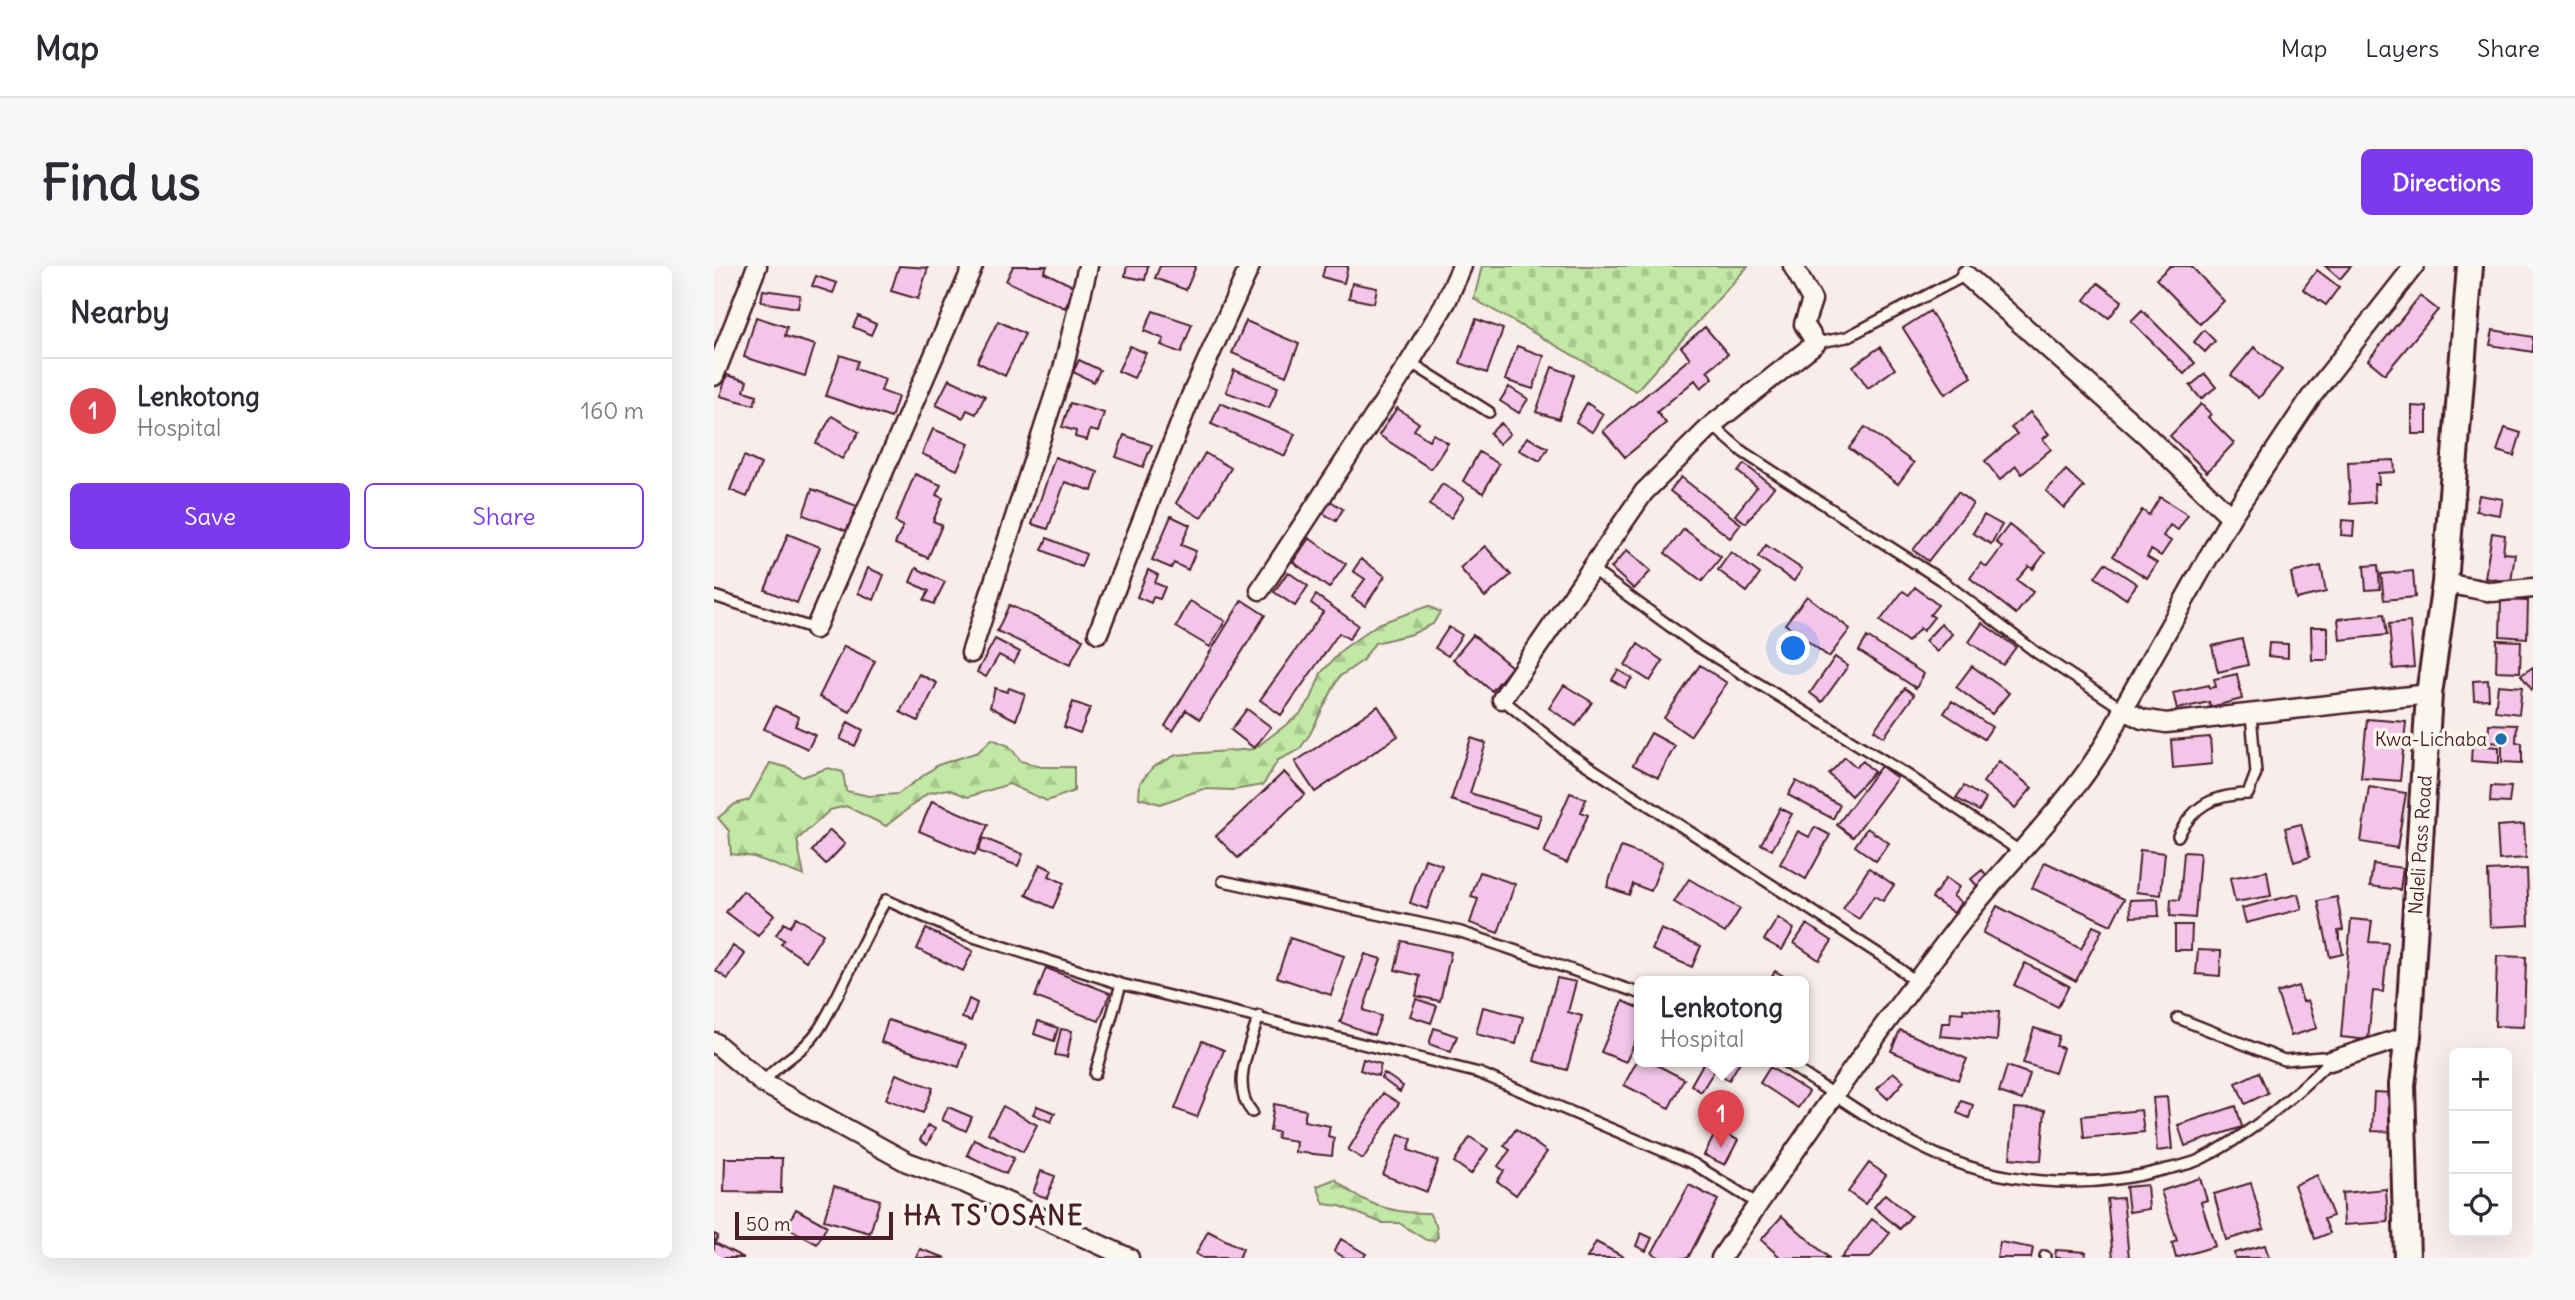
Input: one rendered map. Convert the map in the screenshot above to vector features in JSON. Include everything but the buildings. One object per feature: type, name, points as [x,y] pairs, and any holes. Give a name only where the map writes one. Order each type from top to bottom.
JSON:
[{"type":"main road","name":"Naleli Pass Road","points":[[2407,1258],[2402,1085],[2408,1036],[2429,694],[2445,583],[2470,266]]},
{"type":"street","points":[[714,376],[758,266]]},
{"type":"street","points":[[815,629],[973,266]]},
{"type":"street","points":[[971,653],[1063,369],[1088,266]]},
{"type":"street","points":[[1098,633],[1191,396],[1250,266]]},
{"type":"street","points":[[1260,590],[1410,362],[1446,302],[1462,266]]},
{"type":"street","points":[[1502,699],[1539,649],[1590,568],[1644,492],[1713,425],[1816,343],[1804,324],[1812,300],[1793,266]]},
{"type":"street","points":[[1721,1258],[1916,982],[1968,913],[2021,852],[2110,738],[2123,709],[2231,517],[2311,397],[2414,266]]},
{"type":"street","points":[[1966,275],[2147,436],[2231,517]]},
{"type":"street","points":[[2445,583],[2492,592],[2533,588]]},
{"type":"street","points":[[2123,709],[2142,719],[2166,723],[2429,694]]},
{"type":"street","points":[[2330,1061],[2408,1036]]},
{"type":"street","points":[[714,1042],[763,1083],[907,1162],[965,1183],[1129,1258]]},
{"type":"lane","points":[[1816,343],[1847,337],[1966,275]]},
{"type":"lane","points":[[1410,362],[1489,412]]},
{"type":"lane","points":[[1713,425],[1743,452],[1944,582],[2037,653],[2123,709]]},
{"type":"lane","points":[[1590,568],[1697,646],[1906,774],[2021,852]]},
{"type":"lane","points":[[714,596],[815,629]]},
{"type":"lane","points":[[1502,699],[1569,754],[1881,955],[1916,982]]},
{"type":"lane","points":[[2178,836],[2189,815],[2208,802],[2248,794],[2256,773],[2251,714]]},
{"type":"lane","points":[[1223,881],[1461,932],[1634,991]]},
{"type":"lane","points":[[763,1083],[771,1071],[804,1047],[820,1027],[886,900],[958,932],[1121,984],[1259,1016],[1479,1073],[1694,1164],[1758,1204]]},
{"type":"lane","points":[[1095,1074],[1121,984]]},
{"type":"lane","points":[[1252,1112],[1243,1102],[1242,1082],[1259,1016]]},
{"type":"lane","points":[[1792,1067],[1867,1117],[1939,1154],[1987,1171],[2034,1181],[2073,1183],[2150,1174],[2198,1161],[2278,1109],[2330,1061],[2322,1057],[2284,1060],[2178,1018]]},
{"type":"green space","points":[[1482,266],[1748,266],[1636,391],[1474,299]]},
{"type":"green space","points":[[1428,606],[1440,612],[1433,624],[1412,634],[1375,643],[1362,661],[1339,677],[1299,750],[1278,760],[1263,785],[1233,790],[1203,789],[1160,804],[1139,798],[1140,783],[1153,767],[1176,755],[1254,749],[1299,715],[1311,699],[1321,673],[1343,649],[1378,624]]},
{"type":"green space","points":[[992,739],[1009,746],[1021,761],[1041,767],[1074,767],[1074,791],[1047,801],[1009,784],[968,797],[948,789],[928,793],[886,826],[846,806],[830,810],[797,840],[804,876],[754,857],[731,854],[729,831],[718,818],[735,804],[749,800],[770,763],[789,768],[802,777],[828,768],[843,772],[846,791],[869,796],[898,794],[938,765],[978,752]]},
{"type":"green space","points":[[1335,1179],[1355,1195],[1378,1206],[1402,1212],[1429,1213],[1436,1225],[1438,1237],[1434,1241],[1426,1240],[1399,1223],[1382,1223],[1340,1206],[1324,1204],[1317,1186]]},
{"type":"place","name":"Kwa-Lichaba","points":[[2501,739]]},
{"type":"place","name":"Lenkotong","points":[[1721,1148]]},
{"type":"district","name":"HA TS'OSANE","points":[[994,1215]]}]
